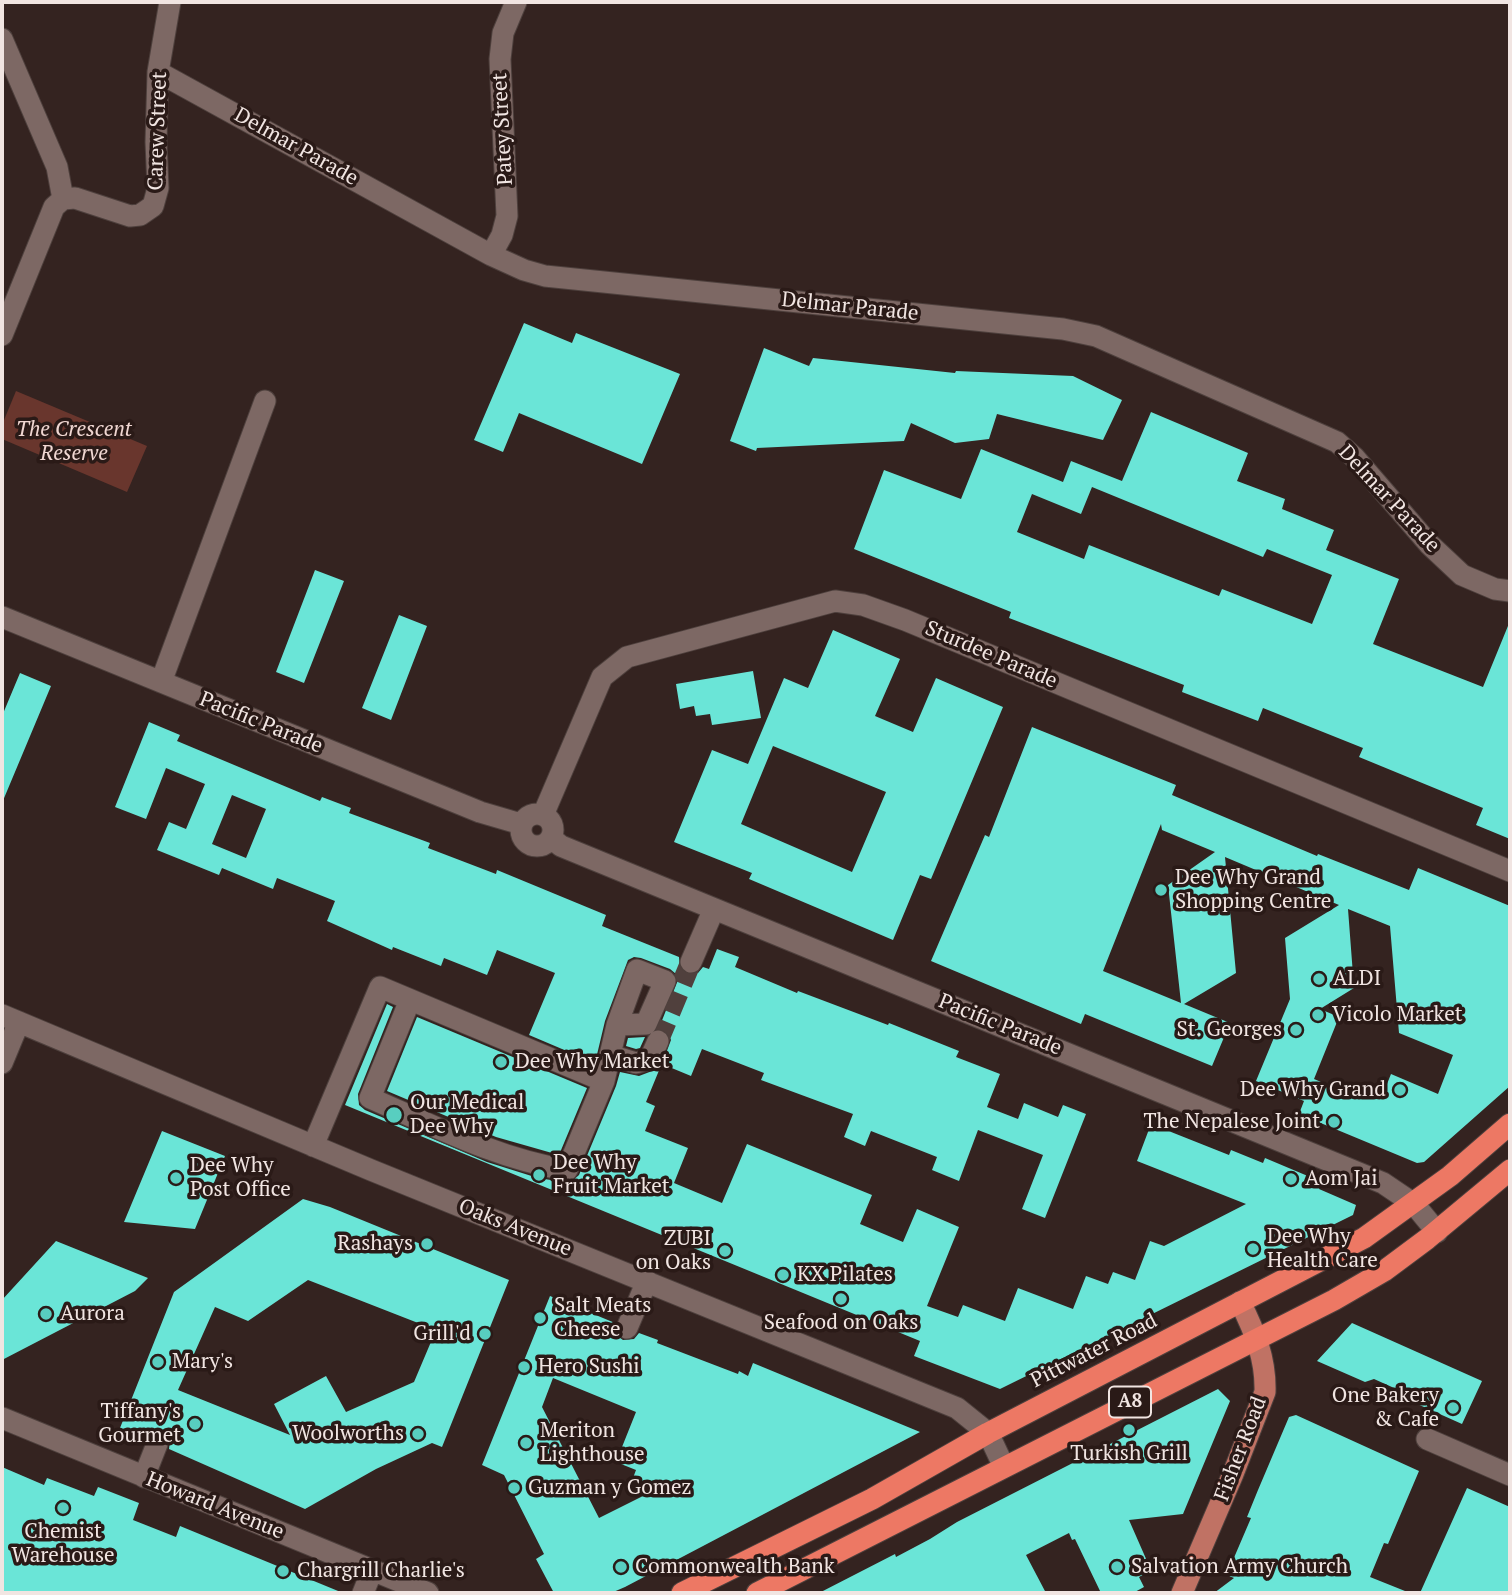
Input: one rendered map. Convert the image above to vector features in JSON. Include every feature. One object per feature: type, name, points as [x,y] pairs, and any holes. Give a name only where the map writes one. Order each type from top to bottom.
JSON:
[{"type":"highway","name":"Pittwater Road","points":[[682,1593],[872,1499],[988,1433],[1363,1238],[1414,1204],[1510,1124]]},
{"type":"highway","name":"A8","points":[[757,1593],[1384,1271],[1437,1232],[1510,1170]]},
{"type":"main road","name":"Fisher Road","points":[[1182,1593],[1265,1392],[1258,1338],[1240,1302]]},
{"type":"street","name":"Carew Street","points":[[63,199],[75,198],[131,216],[140,215],[153,206],[158,188],[158,72],[170,2]]},
{"type":"street","name":"Patey Street","points":[[491,255],[502,235],[507,216],[500,59],[503,33],[516,2]]},
{"type":"street","points":[[2,39],[57,167],[63,199],[54,206],[2,335]]},
{"type":"street","name":"Delmar Parade","points":[[158,72],[491,255],[516,267],[545,276],[1063,329],[1096,336],[1338,442],[1429,544],[1462,575],[1495,589],[1510,591]]},
{"type":"street","points":[[160,682],[265,401]]},
{"type":"street","name":"Sturdee Parade","points":[[543,815],[602,677],[627,657],[835,601],[863,605],[905,620],[1510,871]]},
{"type":"street","name":"Pacific Parade","points":[[2,617],[480,812],[521,824]]},
{"type":"street","points":[[532,814],[543,815],[553,827],[551,838],[543,845],[532,846],[524,840],[521,824],[532,814]]},
{"type":"street","name":"Pacific Parade","points":[[551,838],[561,846],[1383,1183],[1414,1204],[1437,1232]]},
{"type":"street","points":[[691,962],[714,909]]},
{"type":"street","points":[[313,1146],[380,987],[604,1081]]},
{"type":"street","points":[[410,1000],[370,1098],[442,1130],[534,1165],[567,1170],[604,1081],[617,1026]]},
{"type":"street","points":[[2,1063],[10,1019]]},
{"type":"street","name":"Oaks Avenue","points":[[10,1019],[313,1146],[957,1408],[988,1433],[1004,1467]]},
{"type":"street","points":[[610,1055],[636,1063],[650,1059],[658,1041]]},
{"type":"street","points":[[628,1328],[647,1281]]},
{"type":"street","name":"Howard Avenue","points":[[2,1418],[428,1593]]},
{"type":"street","points":[[1427,1439],[1510,1475]]},
{"type":"street","points":[[144,1476],[157,1444]]},
{"type":"street","points":[[363,1593],[372,1571]]},
{"type":"green space","name":"The Crescent Reserve","points":[[16,391],[147,446],[127,492],[2,439],[2,425]]},
{"type":"building","points":[[524,323],[572,343],[576,333],[680,374],[642,464],[519,413],[503,452],[474,440]]},
{"type":"building","points":[[764,348],[809,366],[813,358],[955,373],[1073,376],[1122,400],[1103,440],[997,414],[989,439],[955,443],[911,423],[904,441],[757,448],[756,451],[730,441]]},
{"type":"building","points":[[1151,412],[1248,453],[1237,481],[1285,499],[1282,509],[1334,530],[1326,550],[1399,579],[1373,644],[1483,687],[1510,621],[1510,839],[1476,825],[1483,808],[1359,757],[1363,748],[1263,708],[1258,721],[1182,692],[1184,685],[1009,618],[1011,612],[854,549],[884,470],[961,499],[981,449],[1063,482],[1071,461],[1122,481]],"holes":[[[1092,487],[1263,557],[1267,549],[1332,575],[1312,624],[1222,589],[1219,596],[1089,545],[1084,559],[1017,532],[1032,494],[1081,514]]]},
{"type":"building","points":[[315,570],[344,581],[304,683],[276,672]]},
{"type":"building","points":[[399,615],[427,626],[391,720],[362,708]]},
{"type":"building","points":[[833,630],[900,659],[875,716],[913,732],[936,678],[1003,707],[931,879],[920,875],[893,940],[749,879],[752,873],[674,842],[712,750],[748,764],[784,678],[808,688]],"holes":[[[773,746],[886,792],[852,872],[741,824]]]},
{"type":"building","points":[[753,671],[761,718],[712,725],[710,714],[696,716],[694,706],[680,709],[676,684]]},
{"type":"building","points":[[20,673],[51,686],[2,803],[2,716]]},
{"type":"building","points":[[149,722],[180,735],[177,741],[320,801],[322,797],[351,808],[349,813],[430,843],[428,848],[496,874],[497,870],[606,915],[602,926],[679,957],[680,969],[686,974],[698,973],[703,967],[709,969],[717,949],[739,957],[735,967],[797,993],[798,991],[888,1025],[889,1023],[959,1051],[956,1057],[1000,1074],[987,1107],[1018,1119],[1024,1103],[1058,1117],[1063,1105],[1086,1114],[1045,1218],[1022,1209],[1043,1155],[978,1130],[959,1181],[932,1170],[937,1157],[871,1131],[865,1146],[844,1137],[853,1114],[761,1080],[764,1073],[702,1049],[691,1076],[662,1064],[671,1040],[668,1033],[659,1028],[678,980],[670,969],[641,958],[628,960],[605,1021],[595,1063],[529,1035],[555,973],[497,950],[487,975],[444,958],[441,966],[393,947],[392,950],[327,921],[335,901],[277,878],[273,889],[222,868],[219,875],[157,850],[169,822],[186,829],[205,784],[166,768],[146,819],[115,807]],"holes":[[[232,795],[266,809],[246,858],[212,844]]]},
{"type":"building","points":[[1032,727],[1176,785],[1172,795],[1317,856],[1318,854],[1409,890],[1418,868],[1510,906],[1510,1086],[1424,1162],[1417,1163],[1299,1114],[1304,1101],[1256,1081],[1290,999],[1285,938],[1339,905],[1225,857],[1236,973],[1184,1004],[1230,1023],[1212,1066],[1085,1014],[1081,1024],[931,961],[985,835],[989,837]],"holes":[[[1161,824],[1162,830],[1215,852],[1168,885],[1181,1003],[1103,971]],[[1348,909],[1390,926],[1399,1033],[1453,1055],[1438,1094],[1391,1074],[1385,1089],[1368,1082],[1361,1099],[1314,1079],[1339,1017],[1320,1009],[1354,988]]]},
{"type":"building","points":[[387,1004],[393,1007],[358,1094],[359,1105],[365,1110],[487,1162],[538,1178],[570,1183],[579,1175],[620,1072],[639,1076],[660,1068],[646,1102],[655,1106],[645,1131],[688,1148],[674,1183],[722,1203],[747,1144],[872,1195],[860,1224],[903,1242],[917,1209],[959,1227],[927,1306],[958,1317],[963,1305],[1005,1321],[1018,1288],[1073,1309],[1086,1276],[1108,1284],[1113,1272],[1135,1280],[1150,1241],[1164,1246],[1246,1204],[1137,1161],[1151,1124],[1229,1155],[1231,1150],[1263,1163],[1265,1158],[1322,1182],[1319,1189],[1356,1205],[1353,1215],[1000,1389],[914,1356],[920,1341],[345,1105]]},
{"type":"building","points":[[417,1017],[587,1088],[559,1155],[496,1137],[387,1091]]},
{"type":"building","points":[[645,1037],[640,1048],[626,1046],[628,1038]]},
{"type":"building","points":[[162,1131],[225,1156],[195,1229],[124,1222]]},
{"type":"building","points":[[303,1199],[330,1207],[509,1280],[442,1447],[432,1443],[376,1469],[305,1509],[169,1449],[170,1441],[162,1432],[154,1431],[145,1439],[120,1428],[174,1292]],"holes":[[[308,1280],[436,1330],[414,1382],[346,1412],[326,1376],[274,1404],[290,1435],[178,1390],[215,1307],[248,1321]]]},
{"type":"building","name":"Aurora","points":[[56,1241],[148,1278],[135,1291],[2,1360],[2,1300]]},
{"type":"building","points":[[550,1296],[615,1323],[616,1335],[623,1340],[634,1339],[639,1333],[658,1340],[657,1343],[748,1376],[753,1363],[920,1432],[611,1593],[554,1593],[536,1559],[544,1554],[504,1475],[482,1465]],"holes":[[[553,1378],[636,1412],[616,1462],[636,1470],[633,1478],[659,1488],[599,1518],[542,1407]]]},
{"type":"building","points":[[1352,1323],[1482,1381],[1462,1424],[1415,1403],[1412,1396],[1374,1379],[1365,1382],[1317,1361]]},
{"type":"building","points":[[1218,1389],[1230,1401],[1183,1514],[1129,1520],[1147,1561],[1144,1562],[1148,1572],[1139,1577],[1144,1587],[1133,1593],[1101,1593],[1075,1539],[1072,1540],[1069,1533],[1026,1555],[1046,1593],[819,1593],[895,1554],[896,1557],[957,1522]]},
{"type":"building","points":[[1296,1415],[1419,1471],[1388,1544],[1384,1543],[1370,1577],[1410,1593],[1214,1593],[1234,1578],[1222,1573],[1228,1557],[1233,1560],[1251,1518],[1247,1517],[1289,1417]]},
{"type":"building","points":[[2,1467],[44,1485],[47,1478],[94,1496],[98,1487],[139,1503],[133,1520],[176,1537],[180,1526],[343,1593],[2,1593]]},
{"type":"building","points":[[1467,1488],[1510,1507],[1510,1593],[1420,1593]]},
{"type":"tunnel","points":[[658,1041],[691,962]]},
{"type":"place","name":"Dee Why Grand Shopping Centre","points":[[1161,890]]},
{"type":"place","name":"ALDI","points":[[1319,979]]},
{"type":"place","name":"Vicolo Market","points":[[1318,1015]]},
{"type":"place","name":"St. Georges","points":[[1296,1030]]},
{"type":"place","name":"Dee Why Market","points":[[501,1062]]},
{"type":"place","name":"Dee Why Grand","points":[[1400,1090]]},
{"type":"place","name":"Our Medical Dee Why","points":[[394,1115]]},
{"type":"place","name":"The Nepalese Joint","points":[[1334,1122]]},
{"type":"place","name":"Dee Why Fruit Market","points":[[539,1175]]},
{"type":"place","name":"Dee Why Post Office","points":[[176,1178]]},
{"type":"place","name":"Aom Jai","points":[[1291,1179]]},
{"type":"place","name":"Rashays","points":[[427,1244]]},
{"type":"place","name":"Dee Why Health Care","points":[[1253,1249]]},
{"type":"place","name":"ZUBI on Oaks","points":[[725,1251]]},
{"type":"place","name":"KX Pilates","points":[[783,1275]]},
{"type":"place","name":"Seafood on Oaks","points":[[841,1299]]},
{"type":"place","name":"Aurora","points":[[46,1314]]},
{"type":"place","name":"Salt Meats Cheese","points":[[540,1318]]},
{"type":"place","name":"Grill'd","points":[[485,1334]]},
{"type":"place","name":"Mary's","points":[[158,1362]]},
{"type":"place","name":"Hero Sushi","points":[[524,1367]]},
{"type":"place","name":"One Bakery & Cafe","points":[[1453,1408]]},
{"type":"place","name":"Tiffany's Gourmet","points":[[195,1424]]},
{"type":"place","name":"Turkish Grill","points":[[1129,1430]]},
{"type":"place","name":"Woolworths","points":[[418,1434]]},
{"type":"place","name":"Meriton Lighthouse","points":[[526,1443]]},
{"type":"place","name":"Guzman y Gomez","points":[[514,1488]]},
{"type":"place","name":"Chemist Warehouse","points":[[63,1508]]},
{"type":"place","name":"Commonwealth Bank","points":[[621,1567]]},
{"type":"place","name":"Salvation Army Church","points":[[1117,1567]]},
{"type":"place","name":"Chargrill Charlie's","points":[[283,1571]]}]
